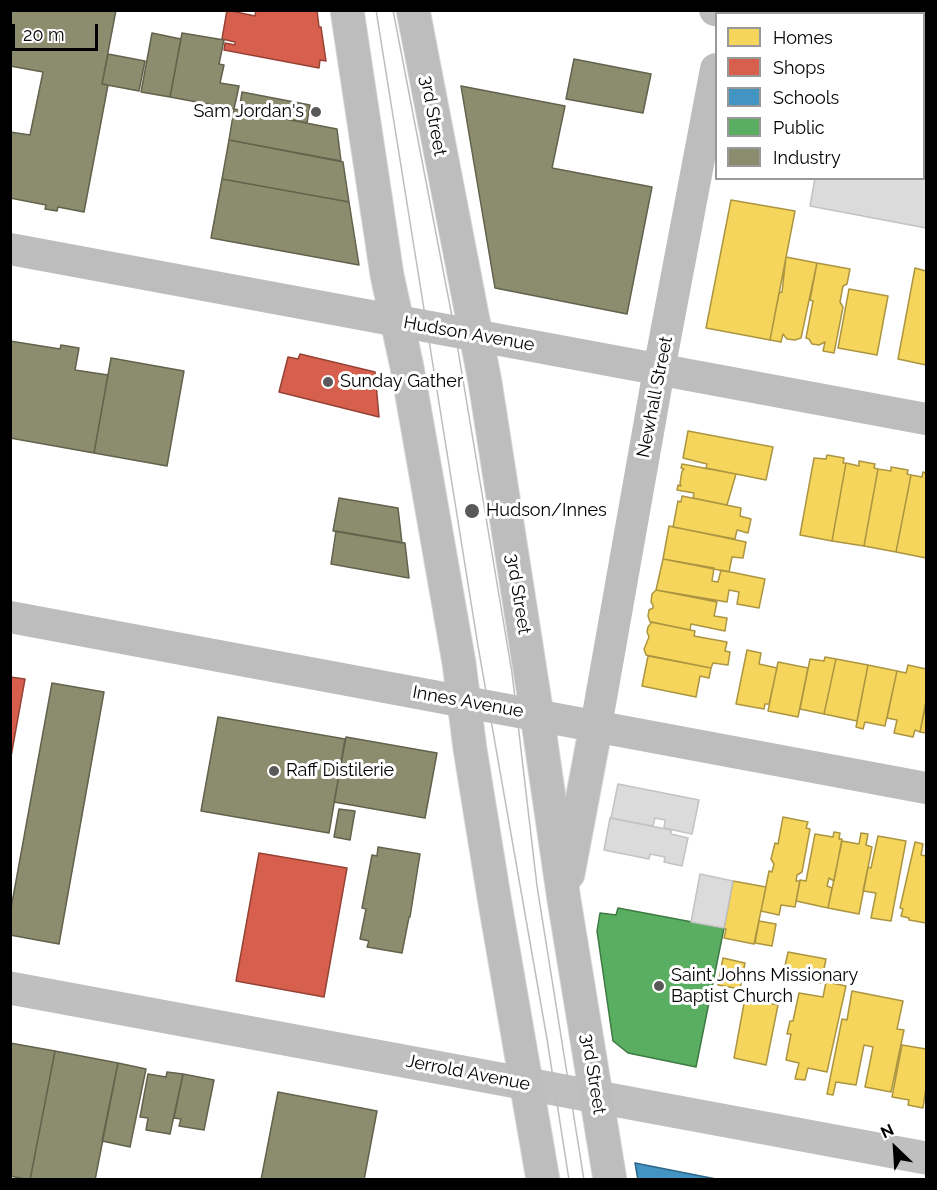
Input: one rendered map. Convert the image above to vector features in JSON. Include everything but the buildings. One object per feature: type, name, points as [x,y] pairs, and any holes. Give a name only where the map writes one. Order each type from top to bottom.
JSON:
[{"type":"main road","points":[[347,10],[387,274],[409,379],[464,701],[525,1083],[543,1179]]},
{"type":"main road","name":"3rd Street","points":[[413,10],[485,382],[564,900],[610,1179]]},
{"type":"main road","points":[[564,900],[596,726]]},
{"type":"main road","points":[[518,1179],[536,1136]]},
{"type":"street","name":"Newhall Street","points":[[596,726],[659,370],[715,79]]},
{"type":"street","name":"Hudson Avenue","points":[[10,249],[927,419]]},
{"type":"street","name":"Innes Avenue","points":[[10,617],[927,788]]},
{"type":"street","name":"Jerrold Avenue","points":[[10,988],[927,1158]]},
{"type":"tram line","points":[[376,10],[478,646],[547,1039],[569,1180]]},
{"type":"tram line","points":[[393,10],[455,332],[512,673],[537,886],[584,1180]]},
{"type":"place","name":"Sam Jordan's","points":[[316,112]]},
{"type":"place","name":"Sunday Gather","points":[[328,382]]},
{"type":"place","name":"Hudson/Innes","points":[[472,511]]},
{"type":"place","name":"Raff Distilerie","points":[[274,771]]},
{"type":"place","name":"Saint Johns Missionary Baptist Church","points":[[659,986]]}]
